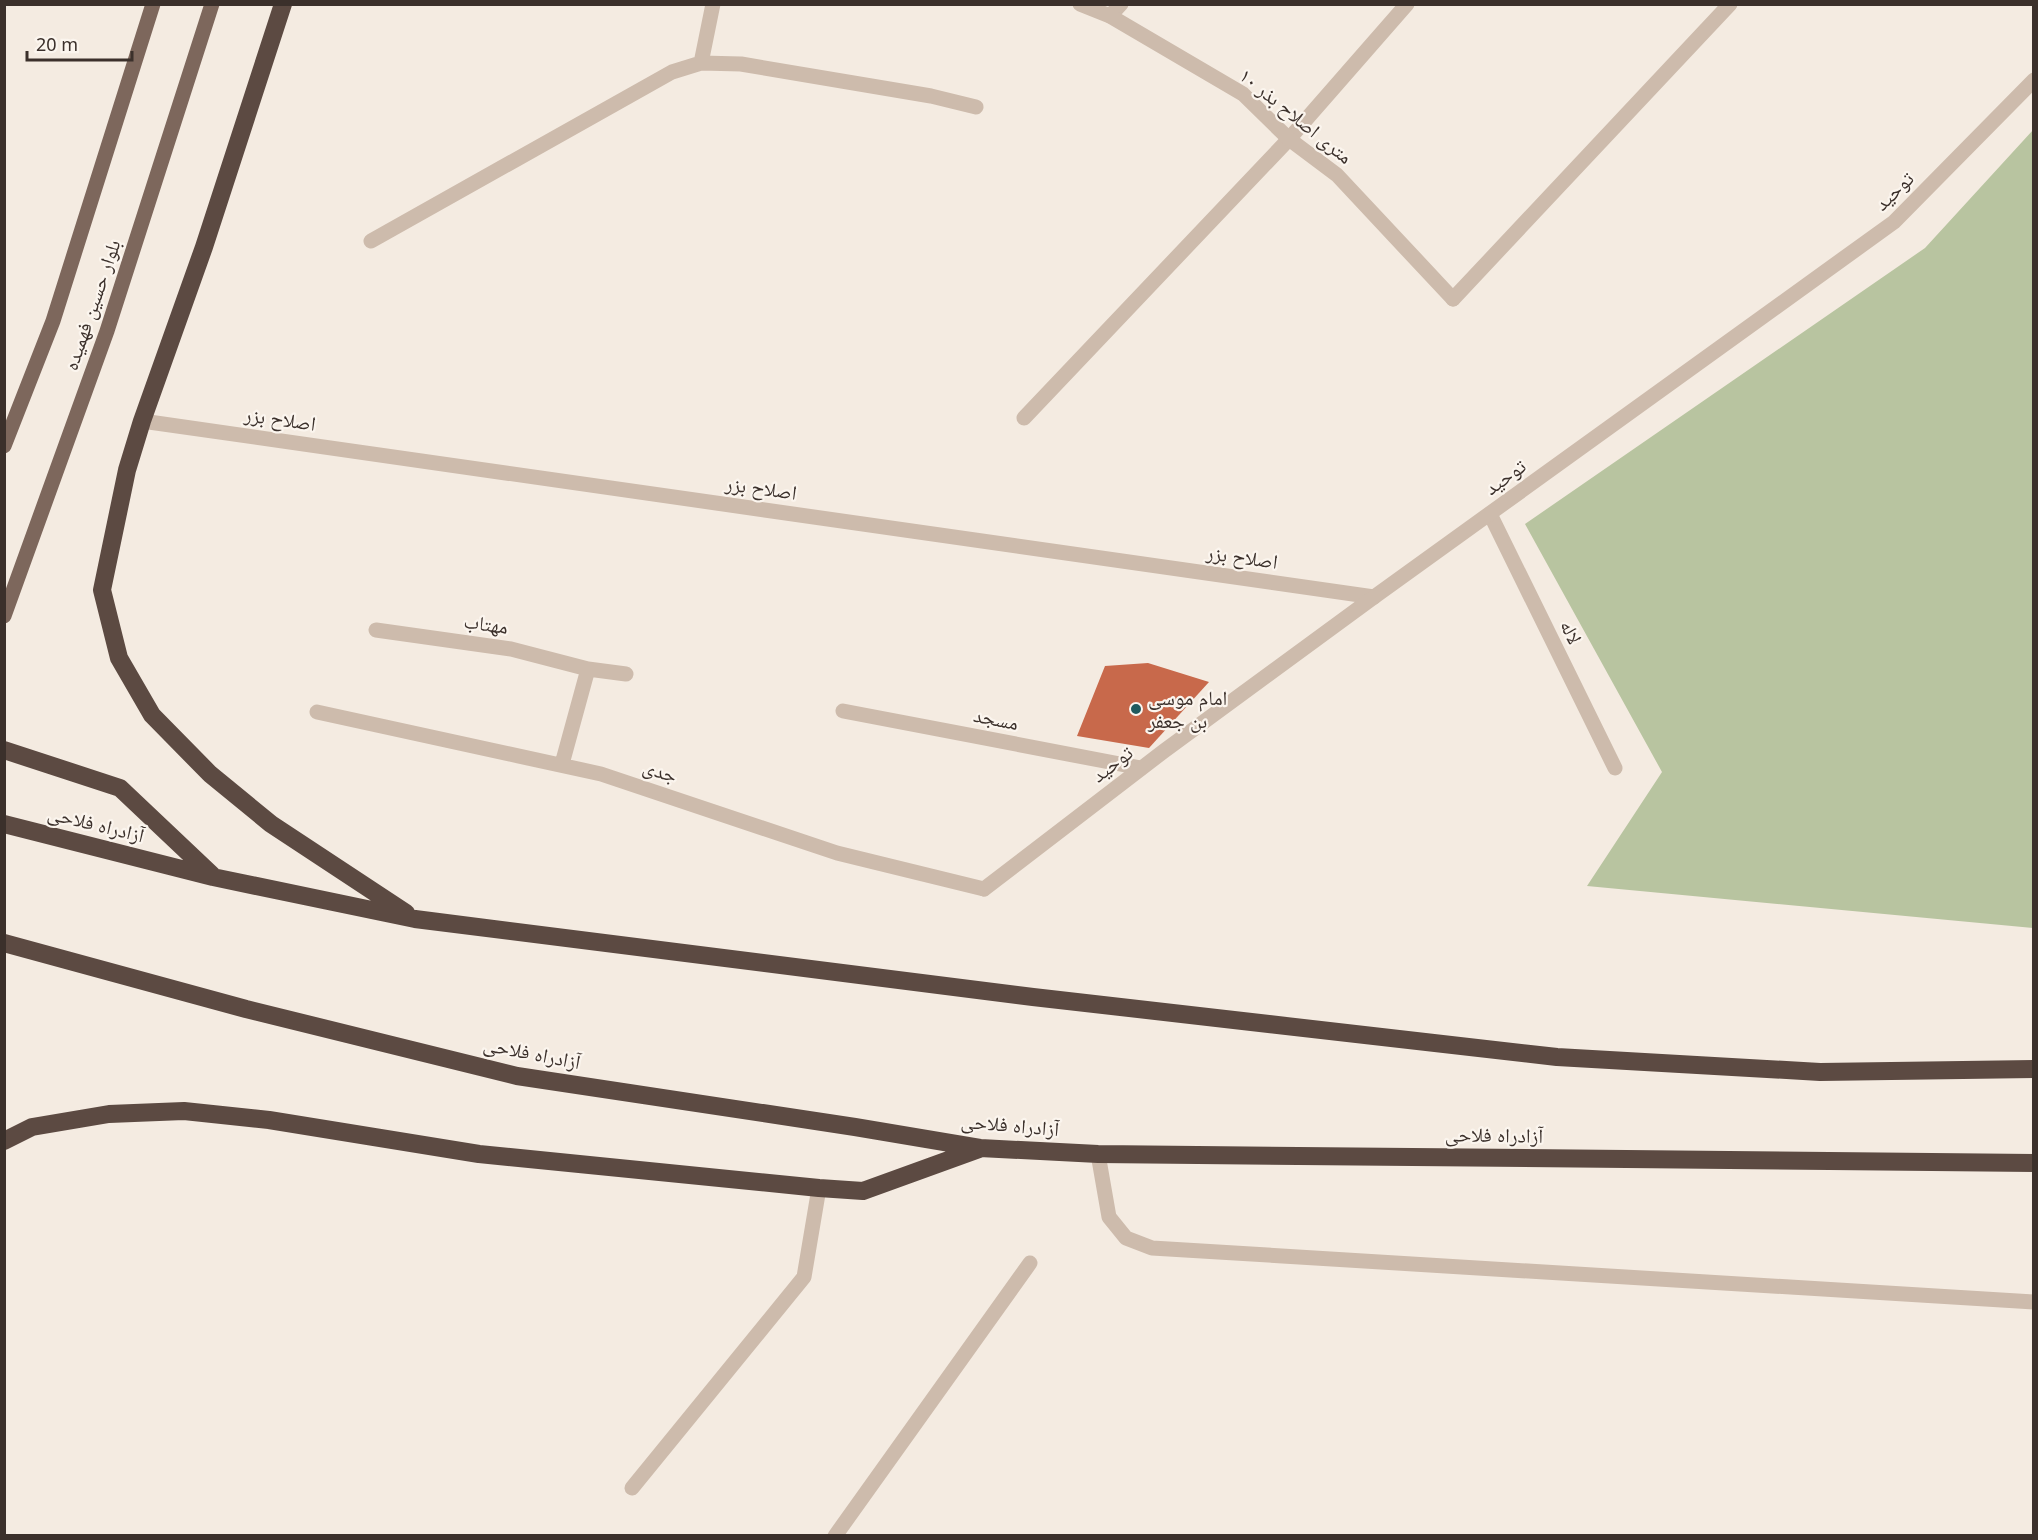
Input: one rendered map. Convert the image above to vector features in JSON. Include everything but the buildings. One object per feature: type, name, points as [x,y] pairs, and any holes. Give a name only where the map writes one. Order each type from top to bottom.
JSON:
[{"type":"highway","points":[[283,4],[204,247],[142,421],[127,470],[102,590],[118,658],[152,715],[210,774],[271,824],[414,919]]},
{"type":"highway","points":[[4,750],[120,789],[213,877]]},
{"type":"highway","name":"آزادراه فلاحی","points":[[4,824],[213,877],[414,919],[1033,997],[1557,1057],[1820,1072],[2034,1069]]},
{"type":"highway","name":"آزادراه فلاحی","points":[[4,943],[246,1009],[517,1076],[980,1148],[1098,1154],[2034,1163]]},
{"type":"highway","points":[[4,1141],[32,1127],[109,1114],[184,1111],[269,1120],[479,1154],[863,1191],[980,1148]]},
{"type":"main road","name":"بلوار حسین فهمیده","points":[[4,446],[53,321],[153,4]]},
{"type":"main road","name":"بلوار حسین فهمیده","points":[[4,616],[107,331],[212,4]]},
{"type":"street","points":[[701,63],[713,4]]},
{"type":"street","name":"۱۰ متری اصلاح بذر","points":[[1080,4],[1110,16],[1243,94],[1289,139],[1337,175],[1453,299],[1730,4]]},
{"type":"street","points":[[1110,16],[1121,4]]},
{"type":"street","points":[[1024,418],[1289,139],[1407,4]]},
{"type":"street","points":[[371,241],[672,72],[701,63],[741,64],[931,96],[976,107]]},
{"type":"street","name":"توحید","points":[[984,889],[1141,768],[1374,597],[1894,222],[2034,80]]},
{"type":"street","name":"اصلاح بزر","points":[[142,421],[1374,597]]},
{"type":"street","name":"لاله","points":[[1490,514],[1615,768]]},
{"type":"street","name":"مهتاب","points":[[376,630],[511,649],[588,669],[626,674]]},
{"type":"street","points":[[562,764],[588,669]]},
{"type":"street","name":"مسجد","points":[[843,711],[1141,768]]},
{"type":"street","name":"جدی","points":[[317,712],[601,774],[837,853],[984,889]]},
{"type":"street","points":[[1098,1154],[1109,1217],[1126,1238],[1152,1248],[2034,1302]]},
{"type":"street","points":[[632,1488],[804,1277],[819,1188]]},
{"type":"street","points":[[835,1536],[1030,1263]]},
{"type":"green space","points":[[2033,130],[2033,928],[1587,886],[1662,772],[1525,524],[1925,248]]},
{"type":"place","name":"امام موسی بن جعفر","points":[[1136,709]]}]
